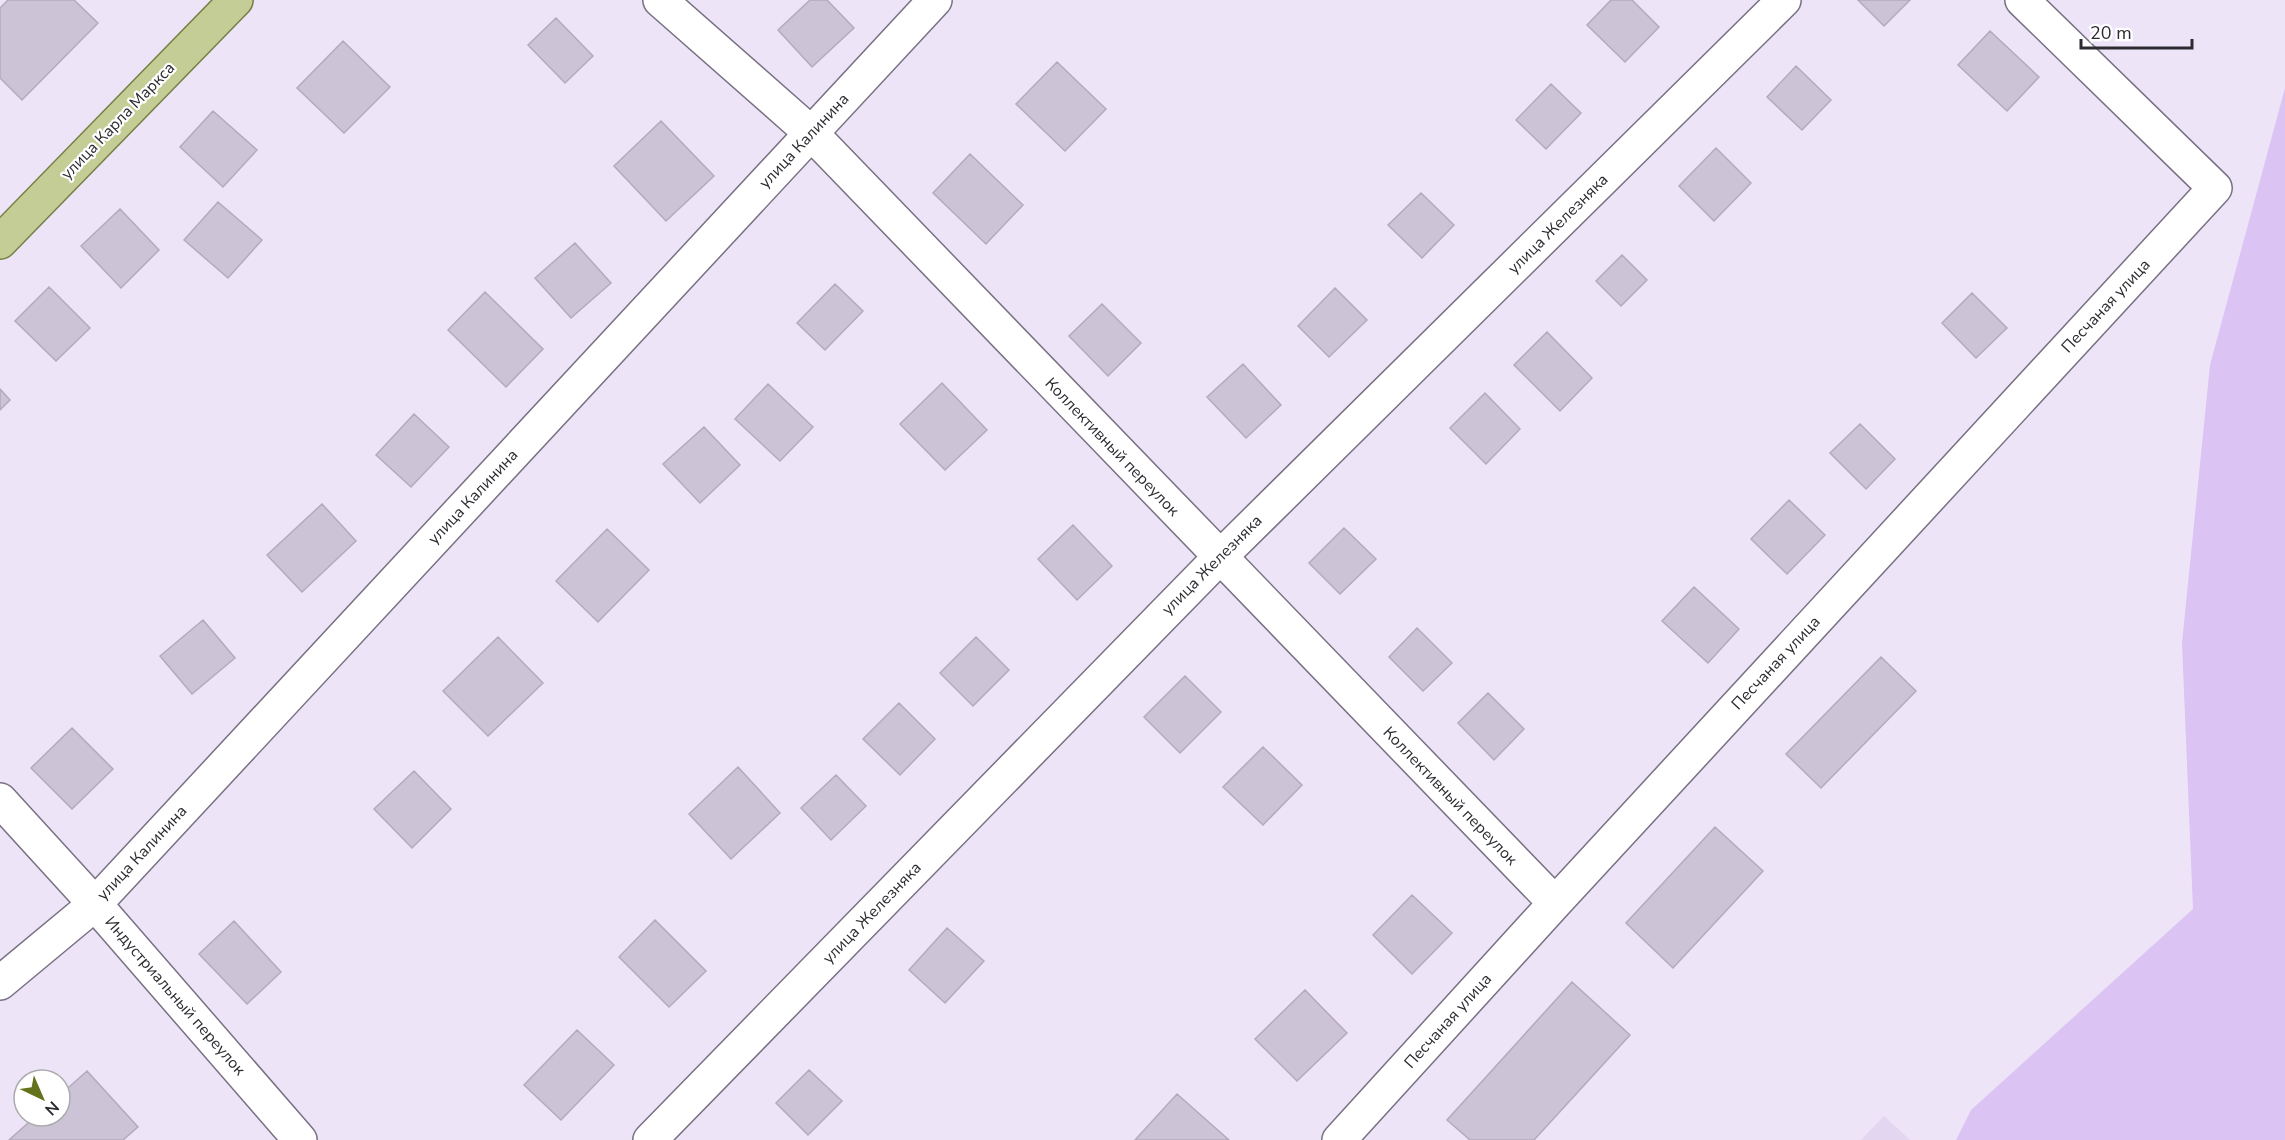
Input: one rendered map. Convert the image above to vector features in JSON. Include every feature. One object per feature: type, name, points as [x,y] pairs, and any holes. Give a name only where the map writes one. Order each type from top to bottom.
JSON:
[{"type":"main road","name":"улица Карла Маркса","points":[[0,242],[236,0]]},
{"type":"street","name":"Коллективный переулок","points":[[660,0],[811,134],[1555,903]]},
{"type":"street","name":"улица Калинина","points":[[0,983],[95,904],[935,0]]},
{"type":"street","name":"улица Железняка","points":[[650,1140],[1219,558],[1784,0]]},
{"type":"street","name":"Песчаная улица","points":[[1339,1140],[2215,188],[2022,0]]},
{"type":"street","name":"Индустриальный переулок","points":[[0,800],[95,904],[300,1140]]},
{"type":"shaded area","points":[[2285,88],[2285,1140],[1956,1140],[1971,1110],[2193,909],[2182,643],[2210,365]]},
{"type":"shaded area","points":[[1884,1116],[1910,1140],[1861,1140]]},
{"type":"building","points":[[8,0],[74,0],[98,23],[22,100],[0,78],[0,8]]},
{"type":"building","points":[[810,0],[827,0],[854,28],[812,67],[778,30]]},
{"type":"building","points":[[1611,0],[1632,0],[1659,27],[1625,62],[1587,25]]},
{"type":"building","points":[[1858,0],[1910,0],[1884,26]]},
{"type":"building","points":[[556,18],[593,56],[565,83],[528,45]]},
{"type":"building","points":[[1990,31],[2039,77],[2007,111],[1958,65]]},
{"type":"building","points":[[343,41],[390,87],[344,133],[297,88]]},
{"type":"building","points":[[1057,62],[1106,109],[1065,151],[1016,104]]},
{"type":"building","points":[[1796,66],[1831,100],[1802,130],[1767,97]]},
{"type":"building","points":[[1551,84],[1581,113],[1546,149],[1516,120]]},
{"type":"building","points":[[213,111],[257,150],[223,187],[180,147]]},
{"type":"building","points":[[661,121],[714,176],[666,221],[614,166]]},
{"type":"building","points":[[1716,148],[1751,183],[1714,221],[1679,186]]},
{"type":"building","points":[[970,154],[1023,205],[986,244],[933,193]]},
{"type":"building","points":[[1421,193],[1454,225],[1422,258],[1388,225]]},
{"type":"building","points":[[218,202],[262,240],[228,278],[184,240]]},
{"type":"building","points":[[120,209],[159,250],[121,288],[81,246]]},
{"type":"building","points":[[575,243],[611,283],[571,318],[535,278]]},
{"type":"building","points":[[1622,255],[1647,280],[1621,306],[1596,281]]},
{"type":"building","points":[[835,284],[863,311],[825,350],[797,323]]},
{"type":"building","points":[[49,287],[90,328],[56,361],[15,321]]},
{"type":"building","points":[[1335,288],[1367,320],[1329,357],[1298,326]]},
{"type":"building","points":[[485,292],[543,349],[506,387],[448,330]]},
{"type":"building","points":[[1972,293],[2007,328],[1976,358],[1942,323]]},
{"type":"building","points":[[1102,304],[1141,343],[1108,376],[1069,336]]},
{"type":"building","points":[[1547,332],[1592,378],[1560,411],[1514,365]]},
{"type":"building","points":[[1243,364],[1281,405],[1246,438],[1207,397]]},
{"type":"building","points":[[942,383],[987,430],[945,470],[900,424]]},
{"type":"building","points":[[768,384],[813,427],[780,461],[735,419]]},
{"type":"building","points":[[0,389],[10,400],[0,410]]},
{"type":"building","points":[[1485,393],[1520,429],[1486,464],[1450,428]]},
{"type":"building","points":[[414,414],[449,447],[411,487],[376,455]]},
{"type":"building","points":[[1860,424],[1895,459],[1866,489],[1830,453]]},
{"type":"building","points":[[704,427],[740,465],[700,503],[663,464]]},
{"type":"building","points":[[1789,500],[1825,535],[1787,574],[1751,539]]},
{"type":"building","points":[[322,504],[356,541],[302,592],[267,555]]},
{"type":"building","points":[[1073,525],[1112,566],[1077,600],[1038,559]]},
{"type":"building","points":[[1344,528],[1376,559],[1340,594],[1309,563]]},
{"type":"building","points":[[607,529],[649,570],[598,622],[556,581]]},
{"type":"building","points":[[1694,587],[1739,629],[1708,663],[1662,621]]},
{"type":"building","points":[[203,620],[235,658],[192,694],[160,656]]},
{"type":"building","points":[[1417,628],[1452,663],[1423,691],[1389,657]]},
{"type":"building","points":[[498,637],[543,683],[488,736],[443,691]]},
{"type":"building","points":[[976,637],[1009,670],[973,706],[940,673]]},
{"type":"building","points":[[1881,657],[1916,691],[1821,788],[1786,754]]},
{"type":"building","points":[[1185,676],[1221,712],[1180,753],[1144,717]]},
{"type":"building","points":[[1488,693],[1524,729],[1494,760],[1458,723]]},
{"type":"building","points":[[899,703],[935,739],[900,775],[863,739]]},
{"type":"building","points":[[72,728],[113,769],[72,809],[31,768]]},
{"type":"building","points":[[1263,747],[1302,785],[1263,825],[1223,787]]},
{"type":"building","points":[[738,767],[780,813],[731,859],[689,814]]},
{"type":"building","points":[[414,771],[451,809],[412,848],[374,809]]},
{"type":"building","points":[[836,775],[866,806],[831,840],[801,808]]},
{"type":"building","points":[[1715,827],[1763,871],[1673,968],[1626,923]]},
{"type":"building","points":[[1412,895],[1452,933],[1412,974],[1373,935]]},
{"type":"building","points":[[655,920],[706,971],[669,1007],[619,957]]},
{"type":"building","points":[[234,921],[281,972],[247,1004],[199,954]]},
{"type":"building","points":[[947,928],[984,961],[945,1003],[909,970]]},
{"type":"building","points":[[1572,982],[1630,1035],[1534,1140],[1470,1140],[1447,1120]]},
{"type":"building","points":[[1305,990],[1347,1033],[1297,1081],[1255,1039]]},
{"type":"building","points":[[577,1030],[614,1065],[561,1120],[524,1085]]},
{"type":"building","points":[[809,1070],[842,1101],[808,1135],[776,1103]]},
{"type":"building","points":[[87,1071],[138,1127],[123,1140],[9,1140],[22,1128],[72,1128],[72,1084]]},
{"type":"building","points":[[1177,1094],[1229,1140],[1135,1140]]}]
